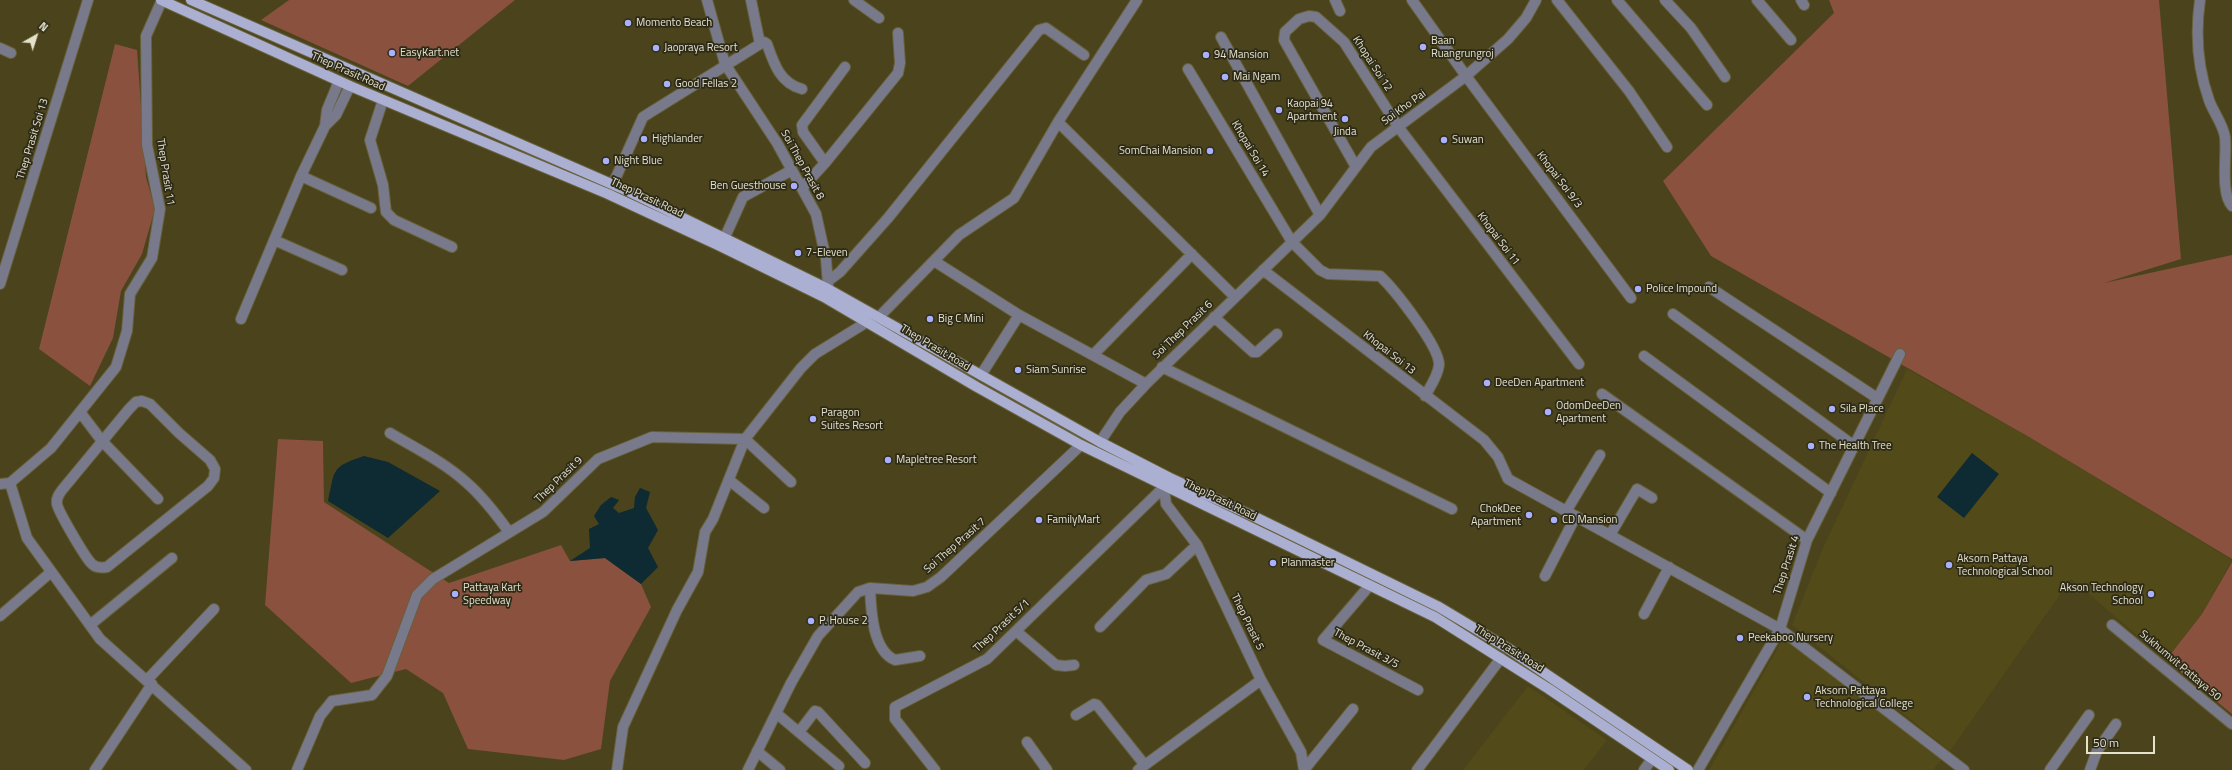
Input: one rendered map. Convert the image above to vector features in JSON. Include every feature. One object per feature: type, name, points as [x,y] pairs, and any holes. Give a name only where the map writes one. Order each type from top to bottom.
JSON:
[{"type":"main road","name":"Thep Prasit Road","points":[[162,0],[350,86],[608,194],[720,246],[826,289],[867,322],[977,387],[1081,445],[1164,487],[1436,618],[1501,658],[1669,770]]},
{"type":"main road","name":"Thep Prasit Road","points":[[191,0],[613,184],[725,237],[878,317],[1100,442],[1170,478],[1255,517],[1439,607],[1508,649],[1688,770]]},
{"type":"main road","points":[[1081,445],[1100,442]]},
{"type":"street","name":"Thep Prasit Soi 13","points":[[0,284],[88,0]]},
{"type":"street","name":"Thep Prasit 11","points":[[5,483],[51,448],[116,367],[127,331],[130,294],[152,258],[160,209],[148,145],[146,36],[162,0]]},
{"type":"street","name":"Soi Thep Prasit 8","points":[[707,0],[725,64],[777,143],[816,214],[826,259],[826,289]]},
{"type":"street","points":[[751,0],[760,44]]},
{"type":"street","points":[[854,0],[879,18]]},
{"type":"street","points":[[878,317],[959,235],[1014,198],[1058,122],[1137,0]]},
{"type":"street","points":[[1335,0],[1340,11]]},
{"type":"street","name":"Khopai Soi 9/3","points":[[1412,0],[1466,76],[1631,298]]},
{"type":"street","name":"Soi Kho Pai","points":[[1292,242],[1320,216],[1371,146],[1399,128],[1466,76],[1508,39],[1526,18],[1536,0]]},
{"type":"street","points":[[1557,0],[1629,91],[1666,147]]},
{"type":"street","points":[[1617,0],[1707,105]]},
{"type":"street","points":[[1665,0],[1691,28],[1726,77]]},
{"type":"street","points":[[1757,0],[1791,40]]},
{"type":"street","points":[[2200,0],[2197,22],[2197,51],[2200,72],[2210,101],[2225,136],[2226,190],[2228,202],[2232,206]]},
{"type":"street","name":"Khopai Soi 12","points":[[1356,167],[1284,40],[1285,32],[1299,19],[1309,16],[1316,17],[1326,24],[1351,51],[1399,128]]},
{"type":"street","points":[[826,289],[892,213],[1039,30],[1046,28],[1084,55]]},
{"type":"street","points":[[802,188],[825,164],[898,73],[900,62],[898,33]]},
{"type":"street","points":[[1221,37],[1320,216]]},
{"type":"street","points":[[613,184],[643,117],[725,64],[760,44],[764,42],[767,44],[776,69],[782,76],[794,87],[802,89]]},
{"type":"street","points":[[0,48],[11,53]]},
{"type":"street","points":[[825,164],[803,132],[802,125],[845,67]]},
{"type":"street","name":"Khopai Soi 14","points":[[1188,69],[1292,242],[1320,270],[1328,274],[1380,276],[1384,279],[1414,318],[1438,357],[1438,371],[1425,396]]},
{"type":"street","points":[[325,126],[327,110],[339,81]]},
{"type":"street","points":[[241,319],[301,176],[325,126],[336,114],[350,86]]},
{"type":"street","points":[[383,100],[370,140],[383,185],[386,212],[394,220],[452,247]]},
{"type":"street","points":[[1058,122],[1235,297]]},
{"type":"street","name":"Khopai Soi 11","points":[[1399,128],[1579,364]]},
{"type":"street","points":[[725,237],[743,197],[792,170]]},
{"type":"street","points":[[301,176],[371,208]]},
{"type":"street","points":[[274,240],[342,270]]},
{"type":"street","name":"Soi Thep Prasit 6","points":[[1100,442],[1120,412],[1162,367],[1292,242]]},
{"type":"street","points":[[1094,354],[1192,254]]},
{"type":"street","points":[[934,261],[1019,315],[1094,354],[1146,384]]},
{"type":"street","name":"Khopai Soi 13","points":[[1263,270],[1484,440],[1498,457],[1508,479],[1567,510],[1780,629],[1964,770]]},
{"type":"street","points":[[1709,288],[1877,398]]},
{"type":"street","points":[[1673,314],[1853,444]]},
{"type":"street","points":[[981,375],[1019,315]]},
{"type":"street","points":[[1214,317],[1253,352],[1256,352],[1277,334]]},
{"type":"street","points":[[617,770],[623,727],[677,610],[698,572],[705,532],[713,519],[745,439],[801,368],[815,354],[867,322]]},
{"type":"street","name":"Thep Prasit 4","points":[[1698,770],[1780,629],[1807,540],[1831,493],[1853,444],[1900,354]]},
{"type":"street","points":[[1644,356],[1831,493]]},
{"type":"street","points":[[1162,367],[1452,509]]},
{"type":"street","points":[[1602,394],[1807,540]]},
{"type":"street","points":[[142,401],[150,404],[179,433],[210,460],[215,469],[214,478],[208,486],[107,567],[101,568],[91,564],[56,504],[58,495],[102,441],[136,402],[142,401]]},
{"type":"street","points":[[80,412],[102,441],[158,499]]},
{"type":"street","points":[[390,433],[430,456],[466,482],[493,509],[509,532]]},
{"type":"street","name":"Thep Prasit 9","points":[[297,770],[320,716],[332,701],[372,695],[387,676],[417,595],[433,579],[543,512],[598,459],[652,437],[745,439]]},
{"type":"street","points":[[745,439],[791,482]]},
{"type":"street","name":"Soi Thep Prasit 7","points":[[870,588],[913,591],[927,587],[941,577],[1081,445]]},
{"type":"street","points":[[1567,510],[1600,455]]},
{"type":"street","points":[[729,480],[764,508]]},
{"type":"street","points":[[5,483],[27,538],[100,639],[246,770]]},
{"type":"street","name":"Thep Prasit 5","points":[[1164,487],[1166,504],[1197,545],[1261,680],[1301,752],[1304,770]]},
{"type":"street","name":"Thep Prasit 5/1","points":[[935,770],[895,720],[895,707],[987,659],[1164,487]]},
{"type":"street","points":[[1610,535],[1637,489],[1652,498]]},
{"type":"street","points":[[1545,576],[1576,516]]},
{"type":"street","points":[[1100,627],[1146,580],[1166,574],[1197,545]]},
{"type":"street","points":[[90,625],[172,558]]},
{"type":"street","points":[[1644,614],[1669,567]]},
{"type":"street","points":[[0,616],[51,572]]},
{"type":"street","name":"Thep Prasit 3/5","points":[[1370,585],[1323,640],[1418,690]]},
{"type":"street","points":[[748,770],[776,713],[818,636],[858,592],[870,588],[874,630],[883,648],[895,660],[920,656]]},
{"type":"street","points":[[95,770],[149,682],[214,609]]},
{"type":"street","name":"Sukhumvit Pattaya 50","points":[[2112,625],[2232,724]]},
{"type":"street","points":[[1016,631],[1056,665],[1074,665]]},
{"type":"street","points":[[1417,770],[1501,658]]},
{"type":"street","points":[[1076,715],[1094,704],[1097,705],[1141,767],[1261,680]]},
{"type":"street","points":[[1304,770],[1353,709]]},
{"type":"street","points":[[799,732],[815,711],[818,712],[865,763]]},
{"type":"street","points":[[776,713],[839,766]]},
{"type":"street","points":[[2050,770],[2089,715]]},
{"type":"street","points":[[2090,770],[2097,751],[2116,724]]},
{"type":"street","points":[[1027,742],[1047,770]]},
{"type":"street","points":[[758,751],[780,770]]},
{"type":"street","points":[[1644,770],[1652,758]]},
{"type":"shaded area","name":"EasyKart.net","points":[[289,0],[515,0],[408,86],[261,20]]},
{"type":"shaded area","points":[[1829,0],[2159,0],[2181,259],[2104,283],[2232,255],[2232,559],[2029,437],[1711,256],[1663,181],[1834,13]]},
{"type":"shaded area","points":[[115,44],[137,50],[146,177],[155,209],[142,254],[121,291],[113,338],[90,386],[39,349]]},
{"type":"shaded area","name":"Aksorn Pattaya Technological School","points":[[1907,369],[2029,437],[2232,560],[2202,614],[2166,660],[2071,579],[1950,751],[1792,625],[1822,550]]},
{"type":"shaded area","name":"Pattaya Kart Speedway","points":[[278,439],[323,441],[324,502],[449,583],[561,545],[570,561],[605,558],[641,584],[651,607],[610,681],[601,749],[564,760],[468,749],[443,693],[406,669],[351,683],[265,605]]},
{"type":"shaded area","points":[[2232,562],[2232,714],[2166,660],[2202,614]]},
{"type":"shaded area","name":"Aksorn Pattaya Technological College","points":[[1785,635],[1942,759],[1933,770],[1709,770]]},
{"type":"shaded area","points":[[1528,686],[1607,740],[1584,770],[1463,770]]},
{"type":"water","points":[[1972,453],[1999,474],[1964,518],[1937,497]]},
{"type":"water","points":[[364,456],[388,462],[440,491],[388,538],[328,501],[336,471],[345,463]]},
{"type":"water","points":[[640,488],[650,492],[646,508],[658,530],[648,548],[658,567],[641,584],[605,558],[570,561],[590,548],[589,529],[599,524],[594,516],[601,505],[611,497],[619,500],[613,508],[619,513],[634,508],[635,497]]},
{"type":"place","name":"Momento Beach","points":[[628,23]]},
{"type":"place","name":"Baan Ruangrungroj","points":[[1423,47]]},
{"type":"place","name":"Jaopraya Resort","points":[[656,48]]},
{"type":"place","name":"EasyKart.net","points":[[392,53]]},
{"type":"place","name":"94 Mansion","points":[[1206,55]]},
{"type":"place","name":"Mai Ngam","points":[[1225,77]]},
{"type":"place","name":"Good Fellas 2","points":[[667,84]]},
{"type":"place","name":"Kaopai 94 Apartment","points":[[1279,110]]},
{"type":"place","name":"Jinda","points":[[1345,119]]},
{"type":"place","name":"Highlander","points":[[644,139]]},
{"type":"place","name":"Suwan","points":[[1444,140]]},
{"type":"place","name":"SomChai Mansion","points":[[1210,151]]},
{"type":"place","name":"Night Blue","points":[[606,161]]},
{"type":"place","name":"Ben Guesthouse","points":[[794,186]]},
{"type":"place","name":"7-Eleven","points":[[798,253]]},
{"type":"place","name":"Police Impound","points":[[1638,289]]},
{"type":"place","name":"Big C Mini","points":[[930,319]]},
{"type":"place","name":"Siam Sunrise","points":[[1018,370]]},
{"type":"place","name":"DeeDen Apartment","points":[[1487,383]]},
{"type":"place","name":"Sila Place","points":[[1832,409]]},
{"type":"place","name":"OdomDeeDen Apartment","points":[[1548,412]]},
{"type":"place","name":"Paragon Suites Resort","points":[[813,419]]},
{"type":"place","name":"The Health Tree","points":[[1811,446]]},
{"type":"place","name":"Mapletree Resort","points":[[888,460]]},
{"type":"place","name":"ChokDee Apartment","points":[[1529,515]]},
{"type":"place","name":"FamilyMart","points":[[1039,520]]},
{"type":"place","name":"CD Mansion","points":[[1554,520]]},
{"type":"place","name":"Planmaster","points":[[1273,563]]},
{"type":"place","name":"Aksorn Pattaya Technological School","points":[[1949,565]]},
{"type":"place","name":"Pattaya Kart Speedway","points":[[455,594]]},
{"type":"place","name":"Akson Technology School","points":[[2151,594]]},
{"type":"place","name":"P. House 2","points":[[811,621]]},
{"type":"place","name":"Peekaboo Nursery","points":[[1740,638]]},
{"type":"place","name":"Aksorn Pattaya Technological College","points":[[1807,697]]}]
